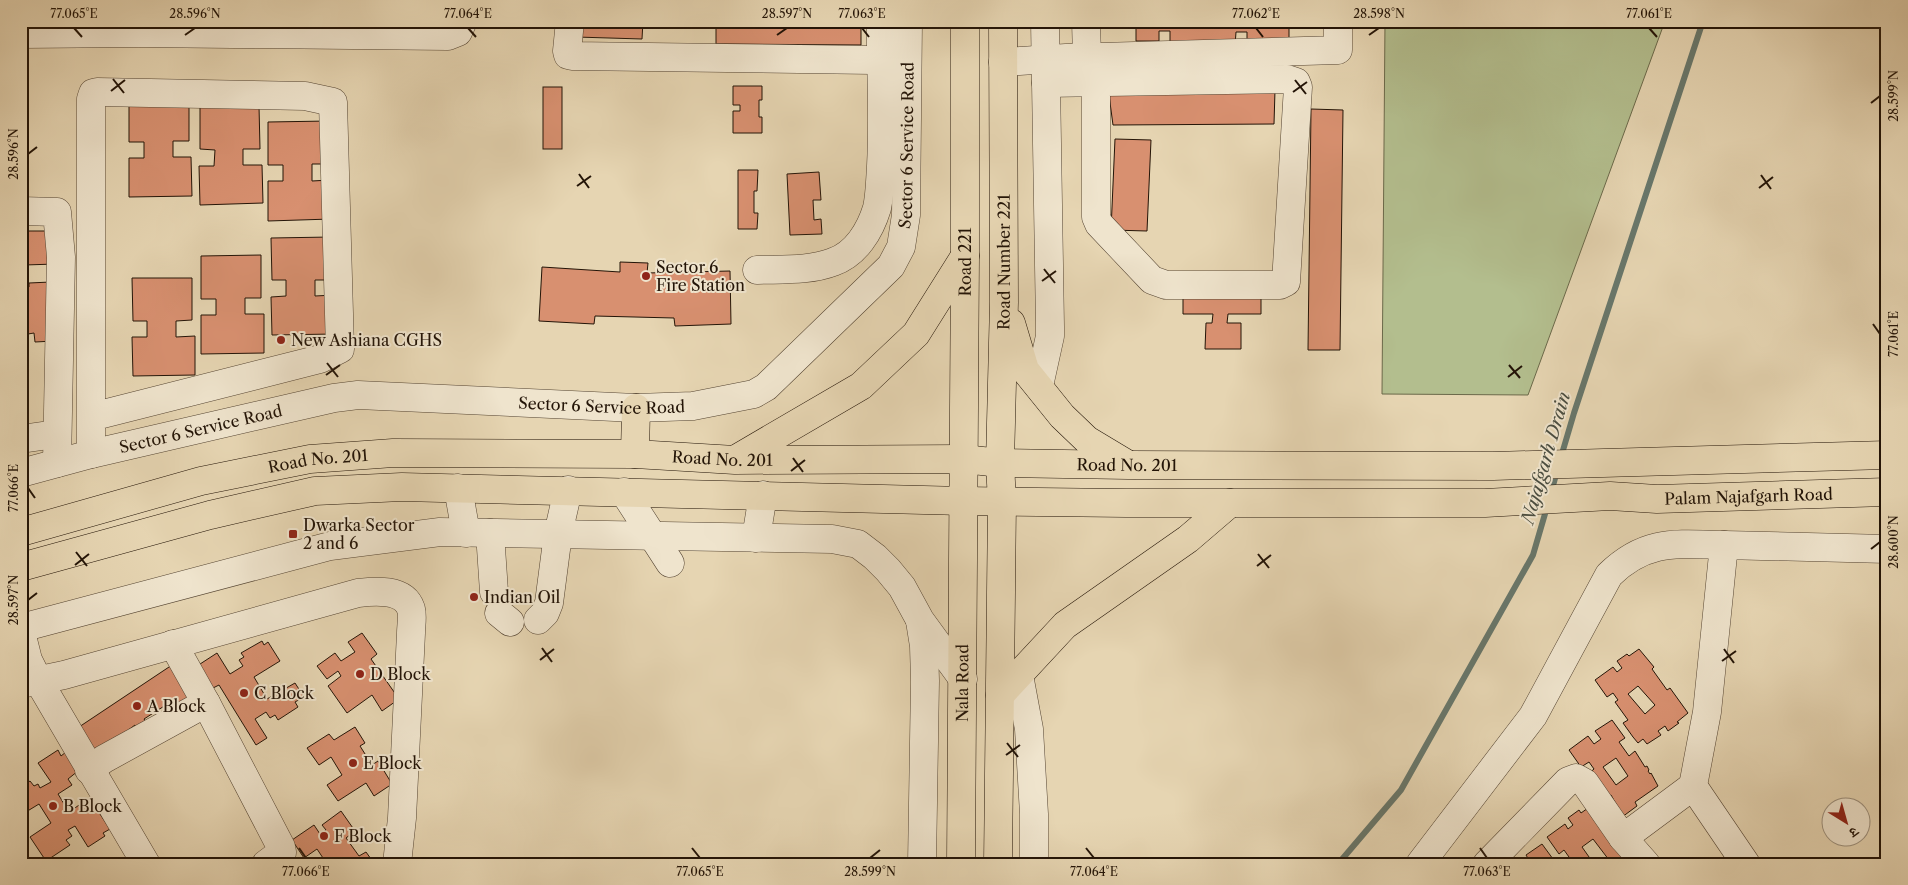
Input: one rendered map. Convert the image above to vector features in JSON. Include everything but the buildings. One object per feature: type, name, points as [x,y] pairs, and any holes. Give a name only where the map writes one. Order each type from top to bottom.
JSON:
[{"type":"main road","name":"Road 221","points":[[964,501],[965,21]]},
{"type":"main road","name":"Road Number 221","points":[[1002,502],[1000,463],[1004,302],[1003,21]]},
{"type":"main road","points":[[735,460],[861,386],[916,334],[965,256]]},
{"type":"main road","points":[[1004,302],[1025,370],[1062,416],[1087,440],[1128,465]]},
{"type":"main road","points":[[635,454],[636,408]]},
{"type":"main road","name":"Road No. 201","points":[[21,532],[201,481],[310,458],[393,453],[635,454],[735,460],[964,460],[1000,463],[1128,465],[1493,466],[1887,455]]},
{"type":"main road","name":"Road No. 201","points":[[21,567],[210,515],[316,492],[402,487],[1002,502],[1230,504]]},
{"type":"main road","name":"Palam Najafgarh Road","points":[[1230,504],[1485,503],[1610,496],[1657,499],[1887,492]]},
{"type":"main road","name":"Nala Road","points":[[961,864],[964,501]]},
{"type":"main road","points":[[998,864],[1002,502]]},
{"type":"main road","points":[[1000,696],[1065,625],[1188,539],[1230,504]]},
{"type":"street","points":[[21,34],[87,27],[448,36],[458,32],[463,21]]},
{"type":"street","points":[[570,21],[567,51],[572,56],[876,60],[881,55]]},
{"type":"street","points":[[757,270],[819,267],[835,262],[855,248],[867,232],[877,207],[880,186],[882,125],[881,21]]},
{"type":"street","name":"Sector 6 Service Road","points":[[21,473],[91,454],[358,394],[636,408],[693,406],[754,394],[766,387],[826,331],[891,266],[901,247],[906,215],[908,21]]},
{"type":"street","points":[[1039,386],[1050,336],[1045,21]]},
{"type":"street","points":[[1086,21],[1091,70],[1096,217],[1099,224],[1152,280],[1166,285],[1280,284],[1286,282],[1298,87],[1296,82],[1287,79],[1091,70]]},
{"type":"street","points":[[1003,62],[1045,71],[1091,70],[1338,50],[1338,21]]},
{"type":"street","points":[[91,417],[320,359],[340,348],[333,102],[304,96],[97,92],[93,94],[91,99],[91,417],[91,454]]},
{"type":"street","points":[[21,211],[57,212],[61,257],[56,434],[57,463]]},
{"type":"street","points":[[21,438],[56,434]]},
{"type":"street","points":[[458,488],[478,533],[501,609]]},
{"type":"street","points":[[538,620],[545,613],[549,604],[558,534],[568,490]]},
{"type":"street","points":[[624,492],[670,564]]},
{"type":"street","points":[[756,538],[763,495]]},
{"type":"street","points":[[146,864],[89,770],[30,682],[28,660],[21,630],[330,546],[440,532],[832,539],[858,544],[875,557],[897,582],[920,620],[963,679]]},
{"type":"street","points":[[1420,864],[1534,716],[1609,575],[1624,561],[1637,553],[1652,548],[1681,544],[1887,549]]},
{"type":"street","points":[[1623,838],[1693,786],[1707,712],[1724,545]]},
{"type":"street","points":[[30,682],[64,675],[358,593],[375,591],[394,593],[404,598],[411,609],[403,808],[397,864]]},
{"type":"street","points":[[920,620],[924,646],[925,681],[922,864]]},
{"type":"street","points":[[173,644],[281,847],[279,860]]},
{"type":"street","points":[[1019,675],[1029,729],[1034,814],[1034,864]]},
{"type":"street","points":[[89,770],[104,759],[206,703]]},
{"type":"street","points":[[1487,864],[1568,781],[1576,778],[1585,783],[1623,838],[1646,864]]},
{"type":"street","points":[[1693,786],[1746,864]]},
{"type":"green space","points":[[1385,21],[1665,21],[1528,395],[1382,394]]},
{"type":"waterway","name":"Najafgarh Drain","points":[[1561,457],[1703,21]]},
{"type":"waterway","name":"Najafgarh Drain","points":[[1551,493],[1557,471]]},
{"type":"waterway","name":"Najafgarh Drain","points":[[1338,864],[1401,790],[1533,555],[1547,507]]},
{"type":"place","name":"Sector 6 Fire Station","points":[[646,276]]},
{"type":"place","name":"New Ashiana CGHS","points":[[281,340]]},
{"type":"place","name":"Dwarka Sector 2 and 6","points":[[293,534]]},
{"type":"place","name":"Indian Oil","points":[[474,597]]},
{"type":"place","name":"D Block","points":[[360,674]]},
{"type":"place","name":"C Block","points":[[244,693]]},
{"type":"place","name":"A Block","points":[[137,706]]},
{"type":"place","name":"E Block","points":[[353,763]]},
{"type":"place","name":"B Block","points":[[53,806]]},
{"type":"place","name":"F Block","points":[[324,836]]}]
